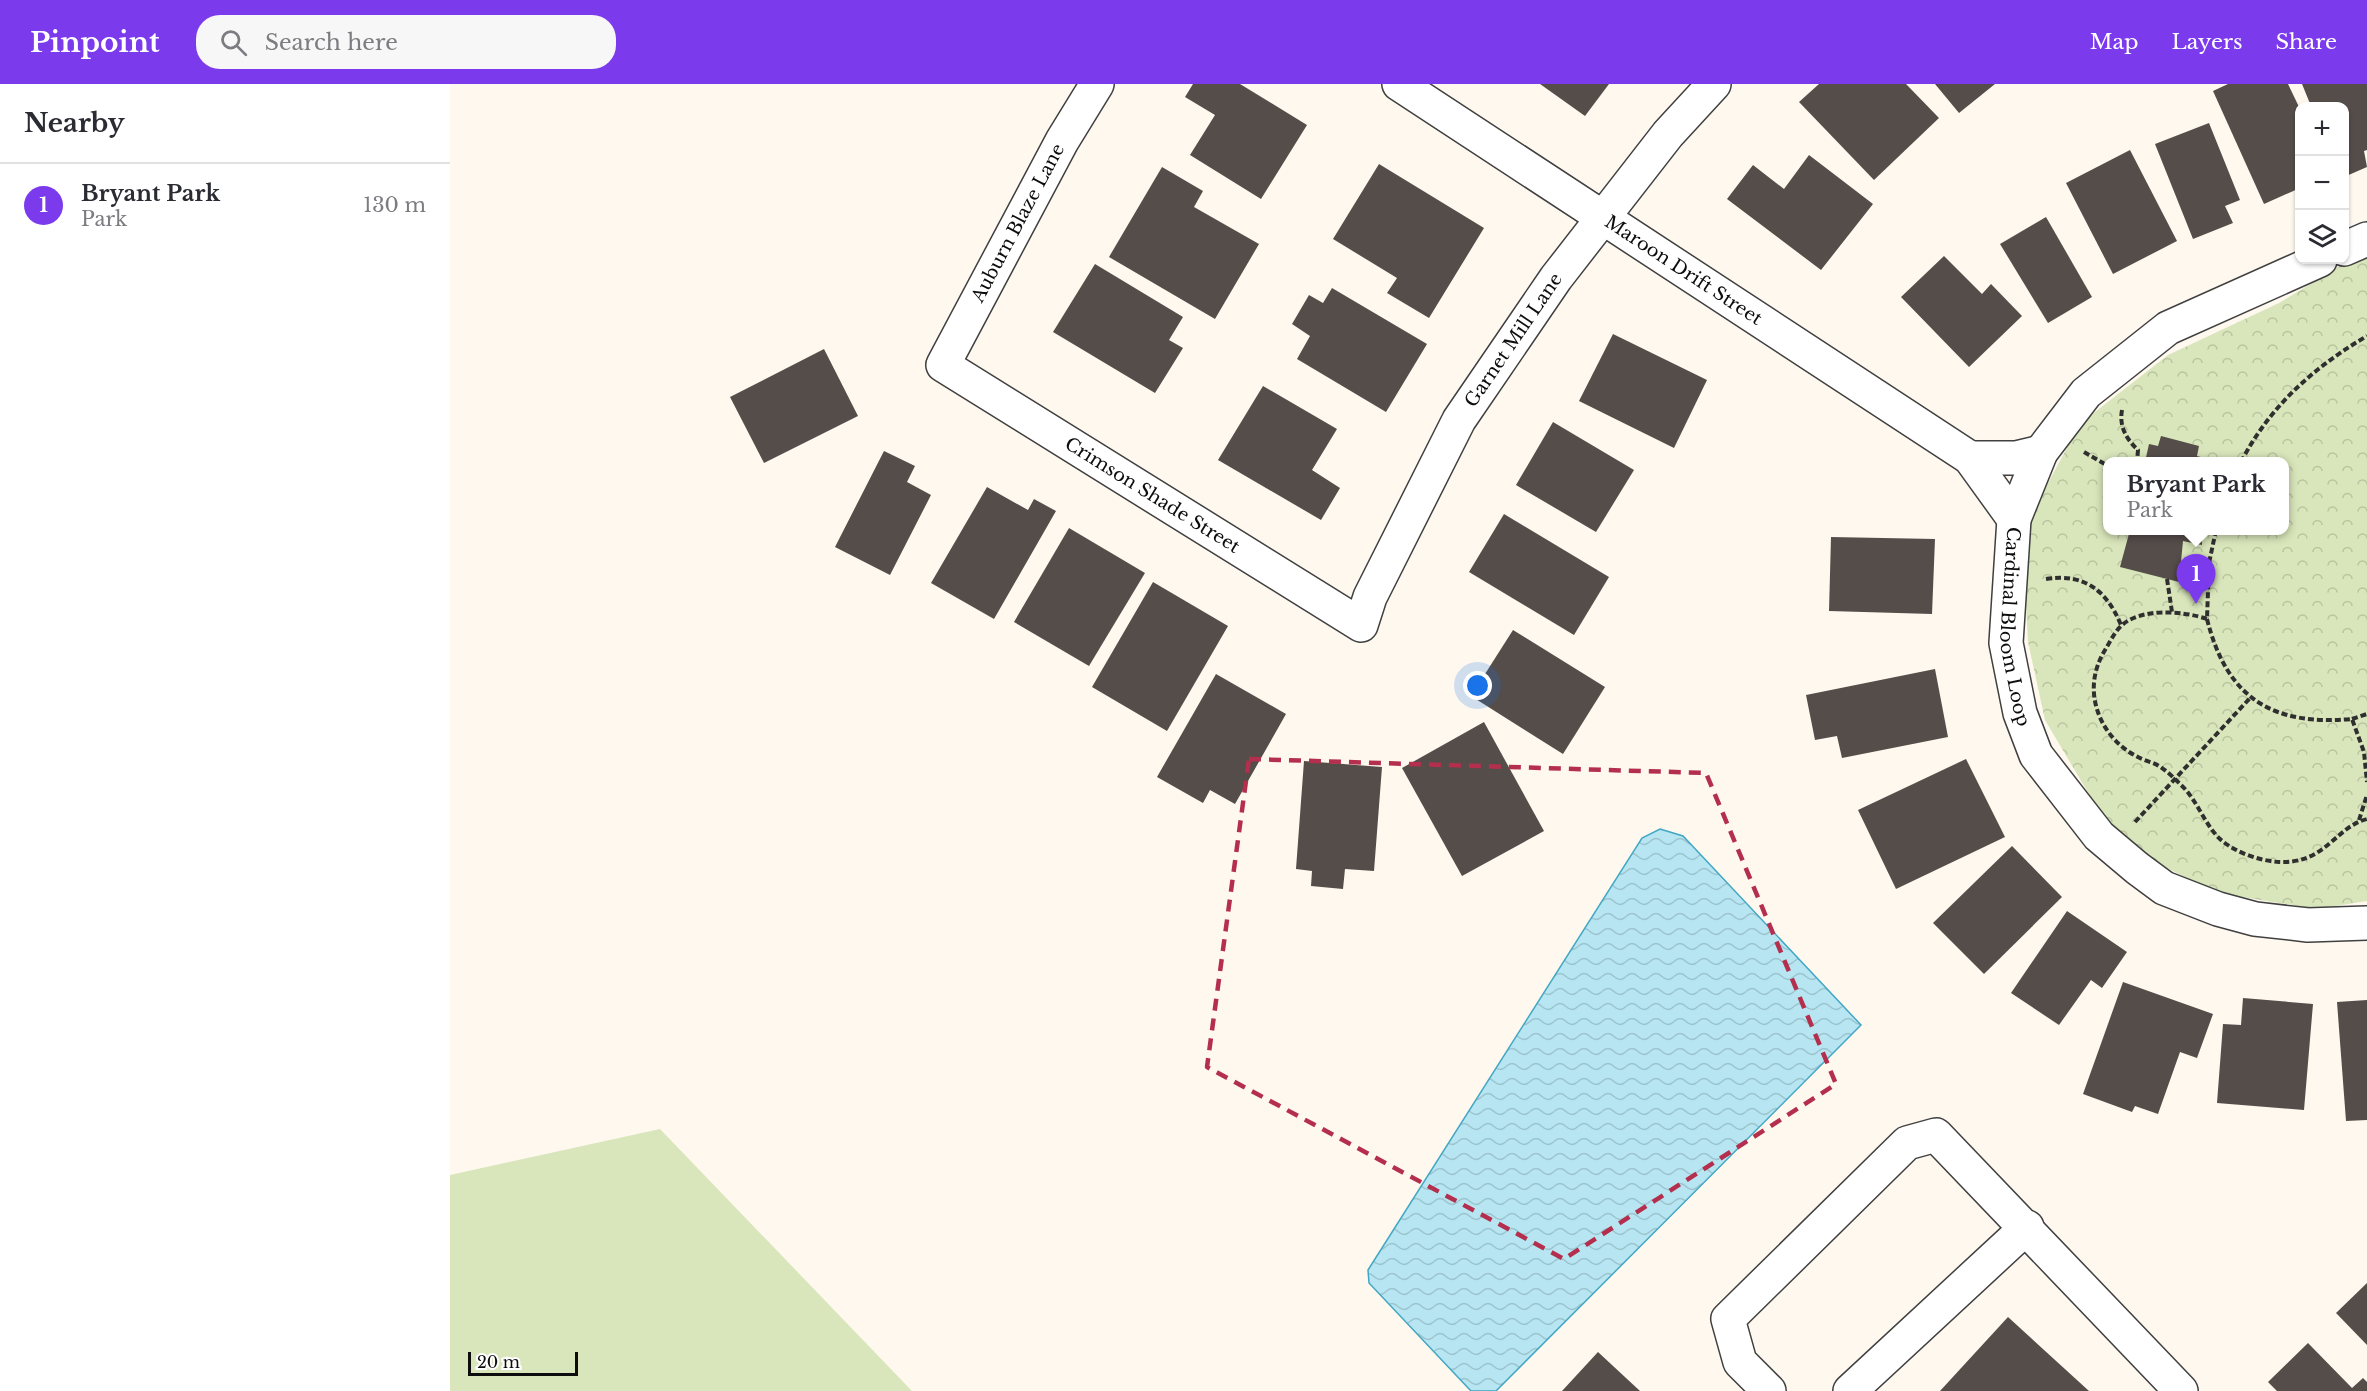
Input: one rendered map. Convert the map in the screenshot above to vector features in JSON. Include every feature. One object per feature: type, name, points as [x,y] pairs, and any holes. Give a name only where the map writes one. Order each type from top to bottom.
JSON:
[{"type":"street","name":"Auburn Blaze Lane","points":[[943,365],[1062,141],[1097,84]]},
{"type":"street","name":"Maroon Drift Street","points":[[1399,84],[1970,458]]},
{"type":"street","name":"Garnet Mill Lane","points":[[1361,625],[1370,597],[1459,420],[1556,278],[1668,134],[1714,84]]},
{"type":"street","points":[[2349,247],[2367,238]]},
{"type":"street","name":"Cardinal Bloom Loop","points":[[2311,264],[2168,328],[2086,393],[2041,452],[2014,519],[2006,643],[2019,713],[2036,755],[2099,836],[2164,888],[2218,909],[2255,920],[2308,925],[2367,923]]},
{"type":"street","name":"Crimson Shade Street","points":[[943,365],[1361,625]]},
{"type":"street","points":[[1970,458],[2016,458],[2041,452]]},
{"type":"street","points":[[1970,458],[2014,519]]},
{"type":"street","points":[[1768,1391],[1740,1362],[1728,1319],[1907,1143],[1936,1135],[2027,1227],[2175,1389]]},
{"type":"street","points":[[1850,1391],[2027,1227]]},
{"type":"path","points":[[2244,457],[2268,419],[2298,384],[2321,364],[2367,336]]},
{"type":"path","points":[[2123,407],[2121,413],[2123,430],[2129,442],[2138,450],[2137,457]]},
{"type":"path","points":[[2076,446],[2103,463]]},
{"type":"path","points":[[2076,460],[2081,450]]},
{"type":"path","points":[[2215,535],[2209,563],[2207,620],[2218,654],[2229,676],[2250,697],[2271,709],[2297,719],[2325,721],[2352,719],[2367,714]]},
{"type":"path","points":[[2042,581],[2077,579],[2092,584],[2106,595],[2121,625]]},
{"type":"path","points":[[2167,579],[2172,612]]},
{"type":"path","points":[[2207,620],[2172,612],[2138,618],[2121,625],[2100,659],[2094,675],[2098,714],[2118,744],[2136,757],[2159,766],[2175,779],[2194,800],[2219,838],[2253,856],[2279,862],[2303,859],[2325,849],[2359,821],[2367,819]]},
{"type":"path","points":[[2131,826],[2250,697]]},
{"type":"path","points":[[2352,719],[2364,752],[2367,782]]},
{"type":"path","points":[[2359,821],[2367,795]]},
{"type":"highlighted area","points":[[1249,759],[1706,773],[1836,1084],[1564,1259],[1207,1067]]},
{"type":"green space","points":[[2367,250],[2367,901],[2316,909],[2218,893],[2144,857],[2109,828],[2045,720],[2028,642],[2024,567],[2033,511],[2077,429],[2095,412],[2168,355],[2279,303],[2344,264],[2349,264],[2349,261]]},
{"type":"green space","points":[[660,1129],[912,1391],[450,1391],[450,1175]]},
{"type":"water","points":[[1660,829],[1683,836],[1861,1025],[1496,1391],[1471,1391],[1369,1283],[1368,1270],[1642,838]]},
{"type":"building","points":[[1193,84],[1240,84],[1307,125],[1261,199],[1190,155],[1215,115],[1185,97]]},
{"type":"building","points":[[1540,84],[1609,84],[1585,116]]},
{"type":"building","points":[[1819,84],[1906,84],[1939,118],[1874,180],[1799,102]]},
{"type":"building","points":[[1935,84],[1995,84],[1959,113]]},
{"type":"building","points":[[2228,84],[2288,84],[2297,102],[2295,190],[2264,204],[2213,91]]},
{"type":"building","points":[[2302,84],[2367,84],[2367,150],[2364,151],[2367,167],[2349,175],[2349,102],[2309,102]]},
{"type":"building","points":[[2209,123],[2240,200],[2225,206],[2233,223],[2193,239],[2155,144]]},
{"type":"building","points":[[2130,150],[2177,241],[2113,274],[2066,183]]},
{"type":"building","points":[[1809,155],[1873,204],[1821,270],[1727,199],[1753,165],[1784,189]]},
{"type":"building","points":[[1379,164],[1484,228],[1429,318],[1387,293],[1397,278],[1333,239]]},
{"type":"building","points":[[1162,167],[1203,191],[1194,207],[1259,244],[1215,319],[1109,257]]},
{"type":"building","points":[[2046,217],[2092,297],[2048,323],[2000,244]]},
{"type":"building","points":[[1944,256],[1982,294],[1991,284],[2022,316],[1969,367],[1901,297]]},
{"type":"building","points":[[1095,264],[1183,317],[1169,340],[1183,348],[1155,393],[1053,332]]},
{"type":"building","points":[[1332,288],[1427,344],[1386,412],[1297,359],[1310,336],[1292,324],[1309,295],[1323,303]]},
{"type":"building","points":[[1613,334],[1707,380],[1674,448],[1579,401]]},
{"type":"building","points":[[824,349],[858,416],[764,463],[730,397]]},
{"type":"building","points":[[1263,386],[1337,429],[1312,470],[1340,488],[1321,520],[1218,460]]},
{"type":"building","points":[[1553,422],[1634,470],[1596,532],[1516,485]]},
{"type":"building","points":[[2161,436],[2199,446],[2197,456],[2201,457],[2146,457],[2149,444],[2158,446]]},
{"type":"building","points":[[884,451],[915,466],[907,482],[931,495],[890,575],[835,547]]},
{"type":"building","points":[[987,487],[1028,510],[1034,499],[1056,511],[994,619],[931,583]]},
{"type":"building","points":[[1504,514],[1609,577],[1574,635],[1469,572]]},
{"type":"building","points":[[1069,528],[1145,573],[1089,666],[1014,622]]},
{"type":"building","points":[[2129,535],[2202,535],[2202,545],[2183,541],[2179,582],[2120,567]]},
{"type":"building","points":[[1831,537],[1935,539],[1932,614],[1829,611]]},
{"type":"building","points":[[1153,582],[1228,626],[1167,731],[1092,687]]},
{"type":"building","points":[[1513,630],[1605,687],[1563,754],[1471,696]]},
{"type":"building","points":[[1935,669],[1948,737],[1842,758],[1837,736],[1815,740],[1806,695]]},
{"type":"building","points":[[1216,674],[1286,714],[1235,804],[1210,790],[1203,803],[1157,777]]},
{"type":"building","points":[[1484,722],[1544,831],[1462,876],[1402,768]]},
{"type":"building","points":[[1966,759],[2005,837],[1896,889],[1858,810]]},
{"type":"building","points":[[1304,761],[1382,767],[1374,871],[1345,869],[1343,889],[1311,886],[1312,871],[1296,869]]},
{"type":"building","points":[[2012,846],[2062,897],[1984,974],[1933,923]]},
{"type":"building","points":[[2067,911],[2127,952],[2102,988],[2091,980],[2059,1025],[2011,993]]},
{"type":"building","points":[[2123,982],[2213,1014],[2197,1058],[2180,1052],[2158,1114],[2135,1106],[2132,1112],[2083,1094]]},
{"type":"building","points":[[2243,998],[2313,1004],[2304,1110],[2217,1103],[2223,1024],[2241,1025]]},
{"type":"building","points":[[2367,1000],[2367,1120],[2346,1121],[2337,1002]]},
{"type":"building","points":[[2367,1283],[2367,1345],[2336,1313]]},
{"type":"building","points":[[2008,1317],[2089,1391],[1940,1391]]},
{"type":"building","points":[[2308,1343],[2352,1388],[2363,1378],[2367,1382],[2367,1391],[2277,1391],[2268,1382]]},
{"type":"building","points":[[1598,1352],[1640,1391],[1562,1391]]},
{"type":"place","name":"Bryant Park","points":[[2196,604]]}]
